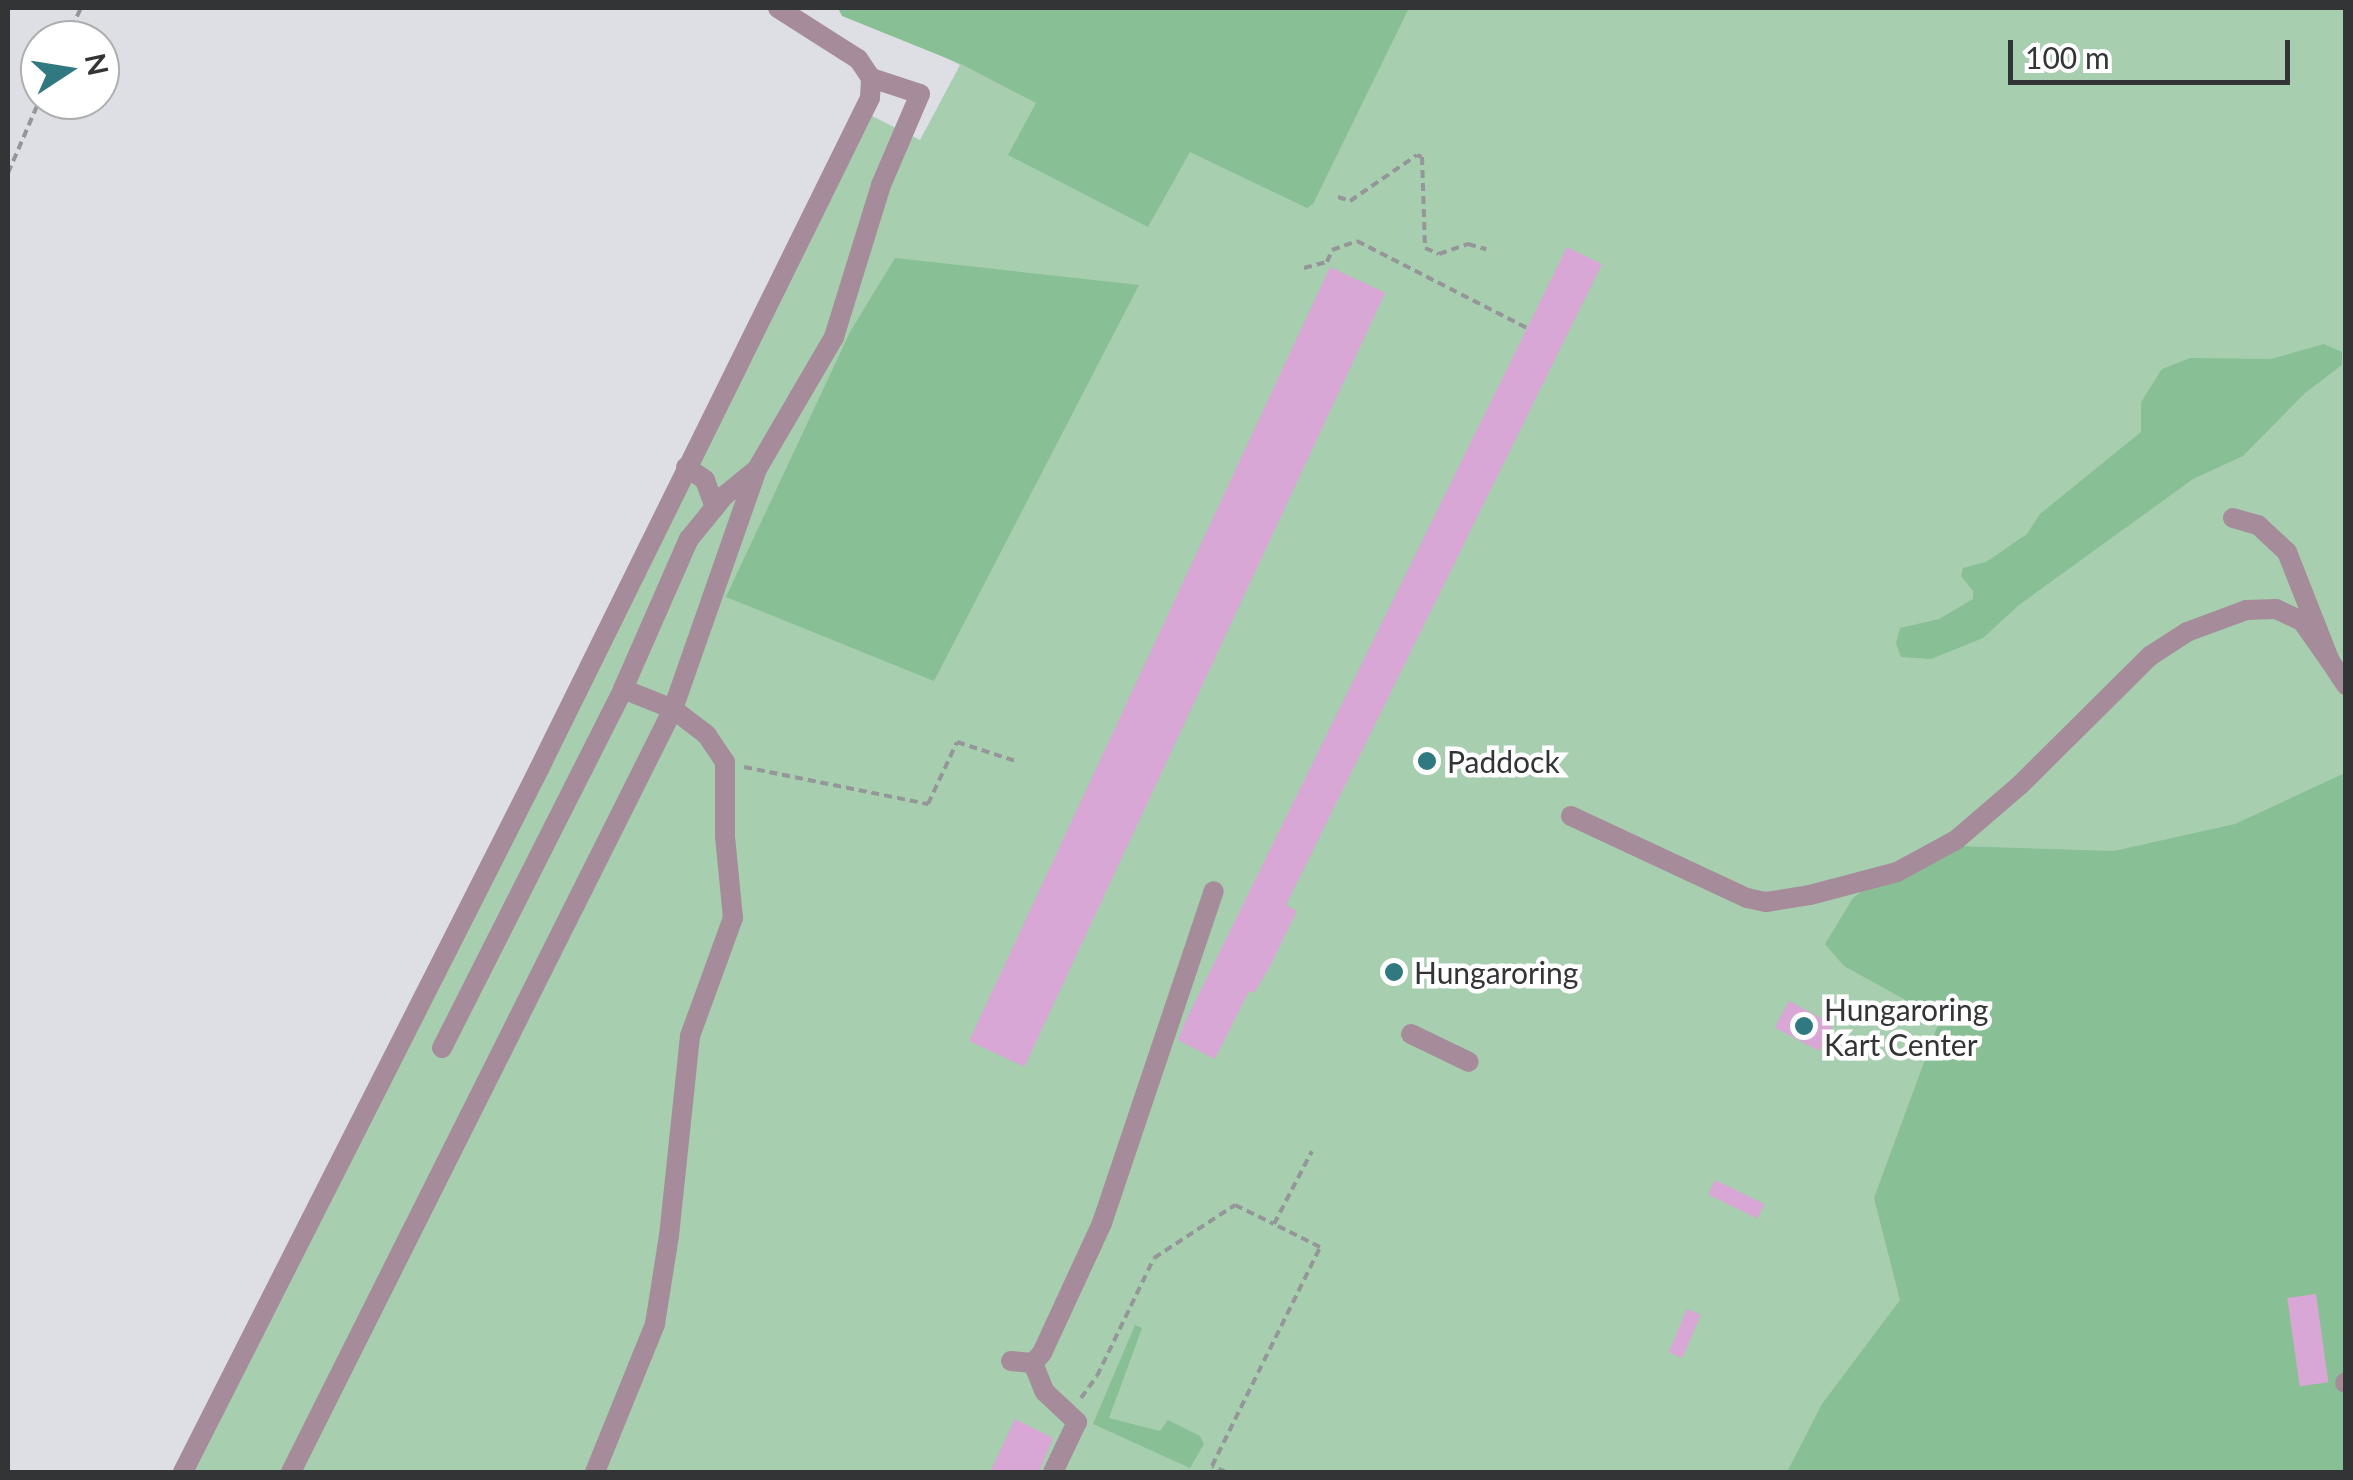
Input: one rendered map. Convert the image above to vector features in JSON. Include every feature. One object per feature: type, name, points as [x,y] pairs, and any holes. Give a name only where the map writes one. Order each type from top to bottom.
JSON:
[{"type":"street","points":[[183,1472],[870,98],[870,78],[858,59],[778,8]]},
{"type":"street","points":[[291,1472],[673,709],[757,469],[834,337],[881,184],[920,94],[870,78]]},
{"type":"street","points":[[686,467],[706,480],[715,507]]},
{"type":"street","points":[[442,1048],[623,689],[690,540],[715,507],[757,469]]},
{"type":"street","points":[[2233,518],[2264,528],[2287,552],[2330,661]]},
{"type":"street","points":[[1571,816],[1748,898],[1766,902],[1799,898],[1896,872],[1956,840],[2020,785],[2150,656],[2166,642],[2197,628],[2246,610],[2276,609],[2302,621],[2346,686]]},
{"type":"street","points":[[595,1472],[655,1324],[669,1236],[690,1036],[733,918],[725,836],[725,762],[708,735],[673,709],[623,689]]},
{"type":"street","points":[[1033,1363],[1042,1353],[1102,1223],[1214,891]]},
{"type":"street","points":[[1411,1034],[1470,1062]]},
{"type":"street","points":[[1011,1361],[1033,1363]]},
{"type":"street","points":[[1033,1363],[1045,1392],[1076,1422],[1053,1472]]},
{"type":"path","points":[[8,173],[31,120]]},
{"type":"path","points":[[8,146],[18,150]]},
{"type":"path","points":[[1338,197],[1350,201],[1417,155],[1422,158],[1425,248],[1439,254],[1468,244],[1486,249]]},
{"type":"path","points":[[1304,268],[1327,262],[1332,250],[1357,241],[1527,328]]},
{"type":"path","points":[[725,762],[928,804],[957,742],[1016,760]]},
{"type":"path","points":[[1274,1224],[1312,1151]]},
{"type":"path","points":[[1076,1401],[1097,1376],[1154,1258],[1235,1205],[1320,1247],[1212,1466],[1226,1472]]},
{"type":"green space","points":[[838,8],[1409,8],[1313,204],[1307,208],[1190,152],[1148,227],[1008,155],[1036,103],[961,64],[842,16]]},
{"type":"green space","name":"Hungaroring","points":[[846,8],[2345,8],[2345,1472],[193,1472],[872,116],[920,140],[960,65]]},
{"type":"green space","points":[[895,258],[1139,285],[934,681],[726,597],[850,332]]},
{"type":"green space","points":[[2324,344],[2342,352],[2342,365],[2305,393],[2243,456],[2193,479],[2019,605],[1983,638],[1931,659],[1901,657],[1896,643],[1900,628],[1939,619],[1973,599],[1973,591],[1961,576],[1963,568],[1986,562],[2027,534],[2040,514],[2141,432],[2141,402],[2162,369],[2190,358],[2271,359]]},
{"type":"green space","points":[[2345,773],[2345,1472],[1787,1472],[1822,1404],[1900,1300],[1874,1198],[1940,1019],[1844,966],[1825,944],[1853,898],[1926,845],[2114,851],[2235,824]]},
{"type":"green space","points":[[1135,1325],[1142,1328],[1109,1418],[1160,1431],[1168,1420],[1200,1436],[1204,1444],[1190,1468],[1093,1424]]},
{"type":"building","points":[[1567,247],[1602,264],[1286,905],[1297,911],[1267,972],[1254,993],[1249,991],[1215,1059],[1178,1040],[1184,1024]]},
{"type":"building","points":[[1330,267],[1385,293],[1024,1067],[969,1041]]},
{"type":"building","name":"Hungaroring Kart Center","points":[[1789,1001],[1833,1024],[1819,1051],[1775,1027]]},
{"type":"building","points":[[1715,1180],[1764,1204],[1757,1218],[1708,1194]]},
{"type":"building","points":[[2316,1294],[2328,1382],[2300,1386],[2287,1298]]},
{"type":"building","points":[[1687,1309],[1701,1315],[1682,1358],[1669,1352]]},
{"type":"building","points":[[1015,1419],[1053,1438],[1039,1472],[990,1472]]},
{"type":"place","name":"Paddock","points":[[1427,761]]},
{"type":"place","name":"Hungaroring","points":[[1394,972]]},
{"type":"place","name":"Hungaroring Kart Center","points":[[1804,1026]]}]
